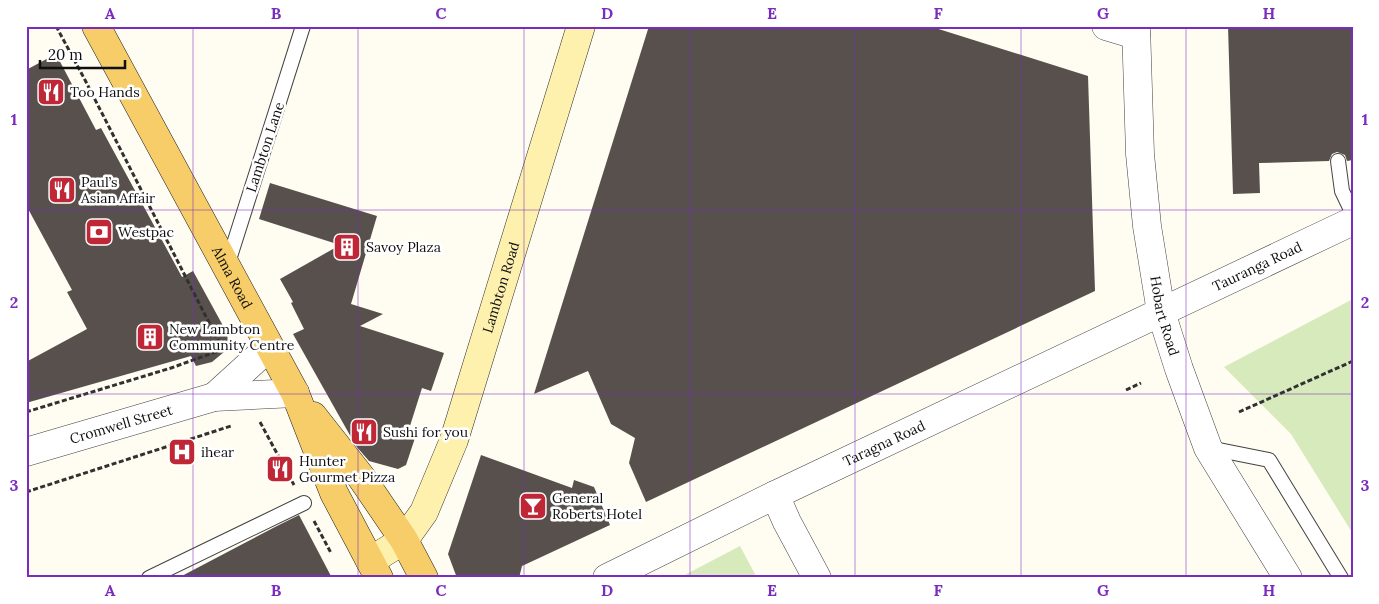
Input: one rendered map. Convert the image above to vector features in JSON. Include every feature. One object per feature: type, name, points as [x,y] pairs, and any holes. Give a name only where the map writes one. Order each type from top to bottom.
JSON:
[{"type":"main road","name":"Alma Road","points":[[96,26],[295,393],[334,494],[374,569]]},
{"type":"main road","name":"Lambton Road","points":[[374,569],[404,540],[424,512],[454,440],[581,26]]},
{"type":"main road","points":[[295,393],[361,477],[404,540],[424,578]]},
{"type":"street","points":[[1106,26],[1136,30]]},
{"type":"street","name":"Hobart Road","points":[[1136,30],[1140,154],[1147,226],[1161,312],[1179,369],[1208,448],[1288,578]]},
{"type":"street","name":"Tauranga Road","points":[[1161,312],[1353,221]]},
{"type":"street","name":"Taragna Road","points":[[607,578],[775,495],[1161,312]]},
{"type":"street","name":"Cromwell Street","points":[[214,397],[269,347]]},
{"type":"street","name":"Cromwell Street","points":[[26,452],[214,397],[295,393]]},
{"type":"street","points":[[775,495],[817,578]]},
{"type":"lane","name":"Lambton Lane","points":[[227,268],[303,26]]},
{"type":"lane","points":[[1338,161],[1342,191],[1353,214]]},
{"type":"lane","points":[[1208,448],[1269,460],[1341,578]]},
{"type":"lane","points":[[149,578],[304,503]]},
{"type":"path","points":[[56,26],[224,355]]},
{"type":"path","points":[[26,412],[172,368],[223,350]]},
{"type":"path","points":[[1239,412],[1353,361]]},
{"type":"path","points":[[1126,390],[1141,383]]},
{"type":"path","points":[[26,492],[239,423]]},
{"type":"green space","points":[[1353,299],[1353,534],[1291,434],[1224,367]]},
{"type":"green space","points":[[740,546],[757,578],[679,578]]},
{"type":"building","points":[[649,26],[929,26],[1088,76],[1095,291],[646,502],[629,463],[635,438],[611,424],[588,371],[534,394]]},
{"type":"building","points":[[1228,26],[1353,26],[1353,160],[1347,161],[1345,155],[1337,152],[1332,154],[1329,161],[1259,163],[1260,193],[1233,194]]},
{"type":"building","points":[[56,54],[96,130],[101,128],[182,277],[193,271],[227,333],[228,343],[224,352],[212,362],[196,366],[191,356],[26,403],[26,362],[87,329],[67,292],[72,290],[26,205],[26,70]]},
{"type":"building","points":[[270,183],[377,216],[351,304],[383,314],[360,326],[444,353],[431,391],[422,388],[409,429],[417,432],[406,465],[398,469],[369,461],[356,446],[293,334],[304,329],[291,303],[293,302],[280,279],[340,245],[259,219]]},
{"type":"building","name":"General Roberts Hotel","points":[[481,455],[572,488],[574,480],[594,487],[610,525],[522,566],[519,578],[457,578],[448,554]]},
{"type":"building","points":[[299,515],[332,578],[178,578],[275,527]]},
{"type":"place","name":"Too Hands","points":[[51,92]]},
{"type":"place","name":"Paul’s Asian Affair","points":[[62,190]]},
{"type":"place","name":"Westpac","points":[[99,232]]},
{"type":"place","name":"Savoy Plaza","points":[[347,247]]},
{"type":"place","name":"New Lambton Community Centre","points":[[150,337]]},
{"type":"place","name":"Sushi for you","points":[[364,432]]},
{"type":"place","name":"ihear","points":[[182,452]]},
{"type":"place","name":"Hunter Gourmet Pizza","points":[[280,469]]},
{"type":"place","name":"General Roberts Hotel","points":[[533,506]]}]
